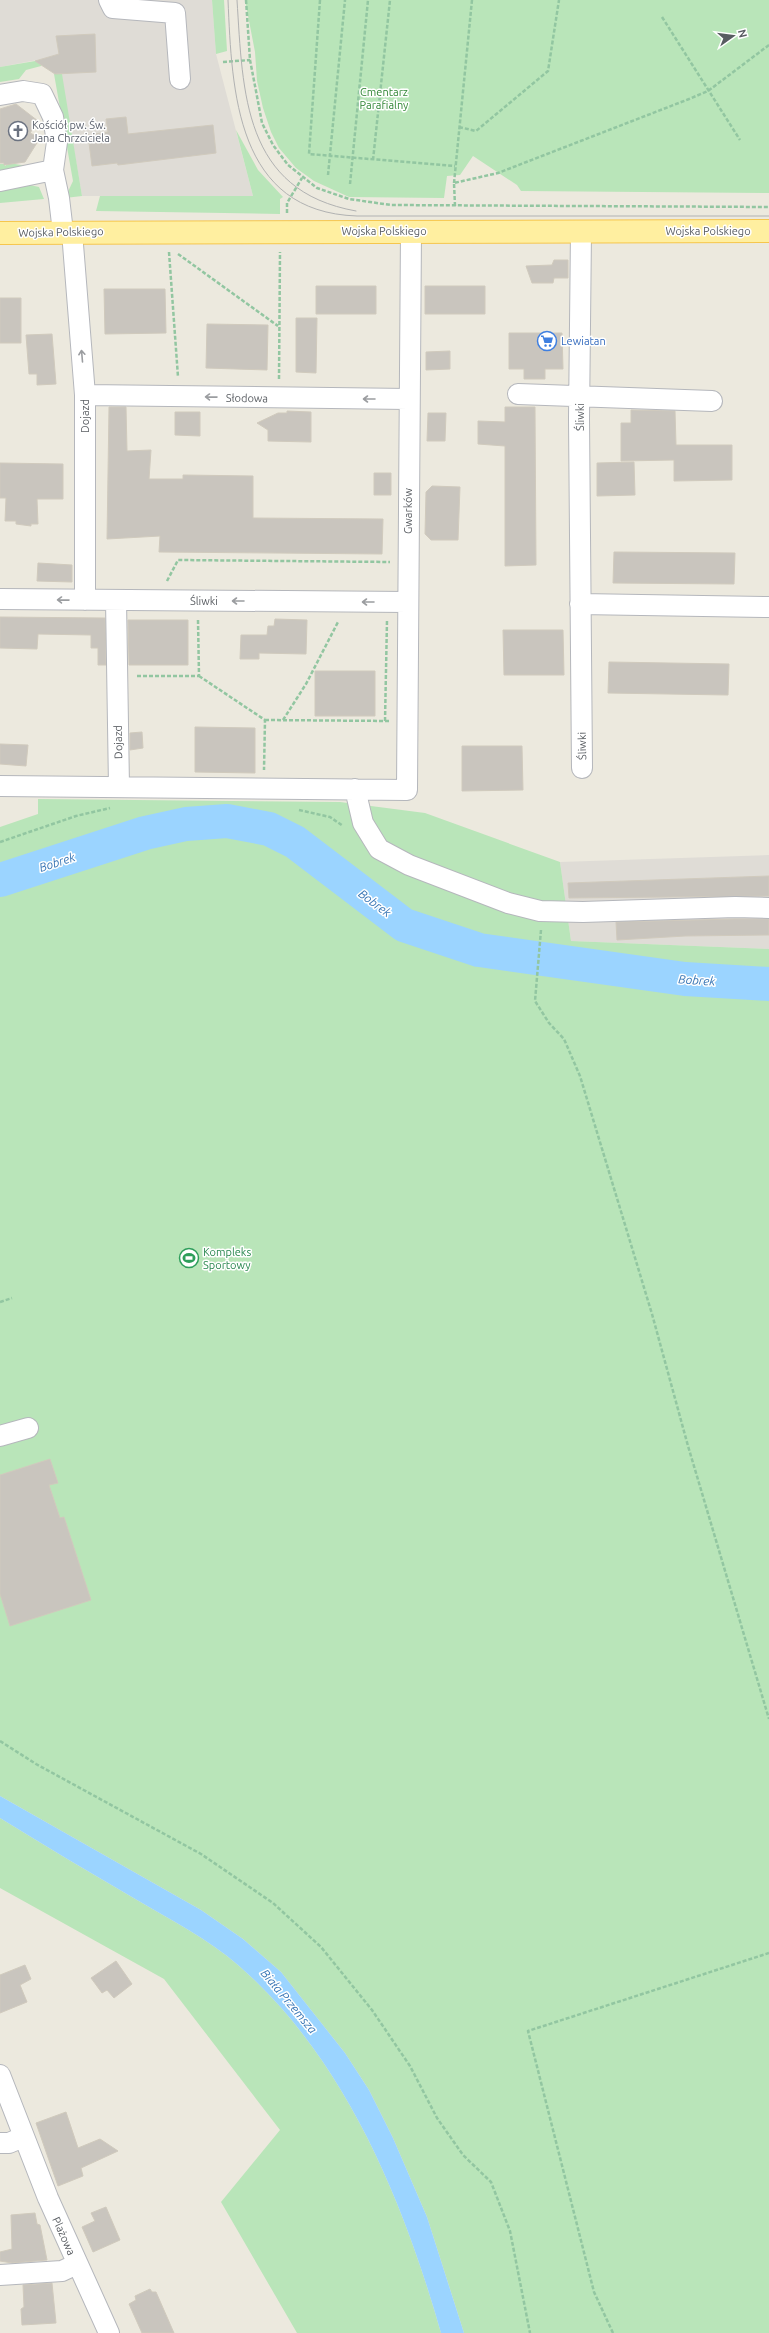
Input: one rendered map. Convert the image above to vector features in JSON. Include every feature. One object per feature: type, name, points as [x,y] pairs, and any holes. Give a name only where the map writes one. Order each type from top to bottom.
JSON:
[{"type":"main road","name":"Wojska Polskiego","points":[[0,233],[769,231]]},
{"type":"street","points":[[109,0],[113,8],[175,13],[180,79]]},
{"type":"street","name":"Dojazd","points":[[0,95],[23,91],[42,94],[53,117],[56,142],[53,170],[67,232],[85,395],[85,600]]},
{"type":"street","points":[[0,181],[53,170]]},
{"type":"street","name":"Gwarków","points":[[355,789],[407,790],[407,721],[399,602],[408,399],[411,231]]},
{"type":"street","name":"Śliwki","points":[[581,231],[580,604],[582,768]]},
{"type":"street","points":[[518,394],[712,401]]},
{"type":"street","name":"Słodowa","points":[[85,395],[408,399]]},
{"type":"street","name":"Śliwki","points":[[0,599],[399,602]]},
{"type":"street","name":"Dojazd","points":[[116,600],[119,787]]},
{"type":"street","points":[[580,604],[769,607]]},
{"type":"street","points":[[0,786],[355,789],[363,823],[379,849],[408,865],[508,903],[540,911],[769,908]]},
{"type":"street","points":[[0,1436],[28,1428]]},
{"type":"street","name":"Plażowa","points":[[0,2075],[23,2137],[77,2264],[109,2333]]},
{"type":"street","points":[[0,2143],[9,2143],[23,2137]]},
{"type":"street","points":[[0,2275],[62,2271],[77,2264]]},
{"type":"path","points":[[246,0],[250,60],[262,123],[273,145],[288,165],[302,178],[317,188],[349,199],[391,206],[769,207]]},
{"type":"path","points":[[320,0],[309,154],[455,166]]},
{"type":"path","points":[[328,175],[345,0]]},
{"type":"path","points":[[350,184],[368,0]]},
{"type":"path","points":[[373,160],[390,0]]},
{"type":"path","points":[[455,206],[455,166],[472,0]]},
{"type":"path","points":[[459,128],[476,131],[548,71],[559,0]]},
{"type":"path","points":[[662,17],[740,140]]},
{"type":"path","points":[[454,183],[498,173],[708,91],[769,45]]},
{"type":"path","points":[[223,62],[250,60]]},
{"type":"path","points":[[292,216],[287,216],[287,203],[302,178]]},
{"type":"path","points":[[180,396],[168,247],[278,326]]},
{"type":"path","points":[[280,247],[278,326],[280,398]]},
{"type":"path","points":[[165,585],[178,560],[392,562],[392,570]]},
{"type":"path","points":[[385,721],[387,610],[391,610],[399,602]]},
{"type":"path","points":[[282,720],[306,684],[341,616]]},
{"type":"path","points":[[198,617],[198,676]]},
{"type":"path","points":[[117,676],[198,676],[265,720],[407,721]]},
{"type":"path","points":[[264,788],[265,720]]},
{"type":"path","points":[[0,842],[76,816],[112,808]]},
{"type":"path","points":[[292,808],[330,818],[348,829]]},
{"type":"path","points":[[541,935],[535,985],[535,1001],[549,1023],[564,1039],[580,1076],[652,1314],[688,1446],[769,1718]]},
{"type":"path","points":[[0,1302],[12,1298]]},
{"type":"path","points":[[0,1741],[36,1764],[201,1854],[273,1904],[321,1947],[372,2010],[410,2066],[437,2118],[463,2155],[491,2182],[510,2231],[530,2333]]},
{"type":"path","points":[[613,2333],[594,2292],[528,2031],[769,1953]]},
{"type":"shaded area","points":[[0,0],[212,0],[216,54],[253,196],[82,196],[58,56],[0,67]]},
{"type":"shaded area","points":[[769,855],[769,949],[571,941],[560,862]]},
{"type":"green space","points":[[212,0],[224,0],[227,51],[216,54]]},
{"type":"green space","name":"Cmentarz Parafialny","points":[[245,0],[769,0],[769,193],[521,191],[517,185],[473,156],[460,175],[447,176],[444,198],[349,197],[314,181],[296,168],[279,148],[271,132],[263,108],[257,81],[255,52]]},
{"type":"green space","points":[[41,60],[41,66],[26,70],[19,79],[0,82],[0,67]]},
{"type":"green space","points":[[54,74],[62,74],[82,196],[65,198],[73,181]]},
{"type":"green space","points":[[236,130],[258,170],[283,197],[280,199],[280,214],[96,211],[100,196],[253,196]]},
{"type":"green space","points":[[9,163],[27,166],[0,174],[0,164],[4,164],[5,166]]},
{"type":"green space","points":[[25,184],[39,187],[44,199],[0,203],[0,188]]},
{"type":"green space","points":[[38,799],[340,802],[425,813],[560,862],[571,941],[769,949],[769,2333],[464,2333],[427,2217],[393,2138],[369,2090],[345,2053],[281,1972],[243,1939],[201,1910],[0,1796],[0,827],[38,814]]},
{"type":"green space","points":[[0,1818],[202,1938],[238,1965],[276,2002],[310,2043],[339,2087],[365,2134],[388,2183],[408,2232],[426,2283],[441,2333],[297,2333],[221,2202],[280,2130],[164,1979],[0,1888]]},
{"type":"water","name":"Biała Przemsza","points":[[0,1796],[201,1910],[243,1939],[281,1972],[345,2053],[369,2090],[393,2138],[427,2217],[464,2333],[441,2333],[426,2283],[408,2232],[388,2183],[365,2134],[339,2087],[310,2043],[276,2002],[238,1965],[202,1938],[0,1818]]},
{"type":"building","points":[[95,34],[96,72],[55,74],[35,61],[59,54],[56,36]]},
{"type":"building","name":"Kościół pw. Św. Jana Chrzciciela","points":[[16,104],[38,121],[30,133],[40,138],[25,162],[4,165],[4,163],[0,163],[0,109]]},
{"type":"building","points":[[126,117],[128,134],[213,125],[216,153],[118,165],[117,163],[92,166],[88,135],[108,132],[106,119]]},
{"type":"building","points":[[554,260],[568,260],[568,278],[554,278],[553,283],[532,283],[526,266],[552,265]]},
{"type":"building","points":[[316,286],[376,286],[376,314],[316,314]]},
{"type":"building","points":[[425,286],[485,286],[485,314],[425,314]]},
{"type":"building","points":[[104,289],[165,289],[166,333],[105,334]]},
{"type":"building","points":[[0,298],[21,298],[21,343],[0,343]]},
{"type":"building","points":[[296,318],[317,318],[316,373],[296,372]]},
{"type":"building","points":[[207,324],[268,325],[267,370],[206,368]]},
{"type":"building","points":[[509,333],[562,333],[563,369],[545,369],[545,379],[524,379],[524,369],[509,369]]},
{"type":"building","points":[[52,334],[56,384],[37,385],[37,374],[29,374],[26,335]]},
{"type":"building","points":[[450,351],[450,369],[426,370],[426,352]]},
{"type":"building","points":[[109,407],[126,407],[127,451],[151,450],[149,479],[183,479],[183,475],[253,476],[253,518],[383,519],[382,554],[159,552],[160,536],[107,539]]},
{"type":"building","points":[[505,407],[535,407],[536,565],[505,566],[505,446],[478,444],[478,421],[505,422]]},
{"type":"building","points":[[631,410],[675,411],[676,445],[732,445],[732,480],[674,481],[674,460],[621,461],[621,423],[631,423]]},
{"type":"building","points":[[287,411],[311,412],[311,442],[268,441],[268,430],[257,423],[278,413],[287,413]]},
{"type":"building","points":[[175,412],[200,412],[200,436],[175,435]]},
{"type":"building","points":[[428,413],[446,413],[445,441],[427,441]]},
{"type":"building","points":[[634,462],[635,495],[597,496],[597,463]]},
{"type":"building","points":[[0,463],[63,464],[63,499],[37,499],[38,524],[31,524],[31,526],[16,524],[16,521],[5,521],[6,498],[0,498]]},
{"type":"building","points":[[374,473],[391,473],[391,495],[374,495]]},
{"type":"building","points":[[432,486],[460,487],[458,540],[431,540],[425,534],[426,492]]},
{"type":"building","points":[[614,552],[735,553],[734,584],[613,583]]},
{"type":"building","points":[[38,563],[72,565],[72,582],[37,581]]},
{"type":"building","points":[[0,617],[105,618],[106,665],[98,665],[98,648],[91,648],[91,635],[38,634],[37,649],[0,648]]},
{"type":"building","points":[[275,619],[307,620],[306,654],[259,653],[259,659],[240,659],[241,635],[267,635],[268,626],[274,626]]},
{"type":"building","points":[[128,620],[188,620],[188,665],[129,665]]},
{"type":"building","points":[[503,630],[563,630],[564,675],[504,675]]},
{"type":"building","points":[[609,662],[729,664],[728,695],[608,693]]},
{"type":"building","points":[[315,671],[375,671],[375,716],[315,716]]},
{"type":"building","points":[[195,727],[255,728],[255,773],[195,772]]},
{"type":"building","points":[[142,732],[143,748],[130,750],[130,733]]},
{"type":"building","points":[[0,744],[28,745],[26,766],[0,764]]},
{"type":"building","points":[[462,746],[522,746],[523,790],[462,791]]},
{"type":"building","points":[[769,876],[769,896],[569,898],[568,883]]},
{"type":"building","points":[[769,919],[769,935],[685,936],[617,940],[616,922]]},
{"type":"building","points":[[50,1459],[58,1483],[49,1485],[60,1518],[64,1517],[91,1600],[10,1626],[0,1594],[0,1475]]},
{"type":"building","points":[[116,1961],[132,1984],[114,1998],[107,1990],[102,1993],[91,1978]]},
{"type":"building","points":[[25,1965],[31,1979],[20,1985],[27,2002],[0,2013],[0,1975]]},
{"type":"building","points":[[66,2112],[78,2148],[100,2139],[118,2151],[81,2168],[83,2176],[58,2186],[36,2123]]},
{"type":"building","points":[[106,2207],[120,2240],[93,2252],[82,2227],[95,2221],[91,2213]]},
{"type":"building","points":[[35,2213],[37,2224],[40,2225],[47,2260],[12,2263],[0,2261],[0,2252],[12,2249],[11,2215]]},
{"type":"building","points":[[52,2283],[56,2323],[22,2325],[21,2309],[24,2307],[23,2285]]},
{"type":"building","points":[[150,2289],[152,2292],[156,2292],[174,2333],[142,2333],[129,2304],[136,2300],[135,2296]]},
{"type":"waterway","name":"Bobrek","points":[[0,880],[145,833],[186,824],[227,821],[269,829],[295,842],[404,925],[479,950],[685,979],[769,984]]},
{"type":"tram line","points":[[228,0],[233,72],[239,108],[249,141],[264,170],[286,194],[317,209],[357,216],[769,216]]},
{"type":"tram line","points":[[237,0],[242,69],[247,102],[256,133],[270,160],[291,183],[319,200],[356,211]]},
{"type":"place","name":"Kościół pw. Św. Jana Chrzciciela","points":[[18,131]]},
{"type":"place","name":"Lewiatan","points":[[547,341]]},
{"type":"place","name":"Kompleks Sportowy","points":[[189,1258]]}]
